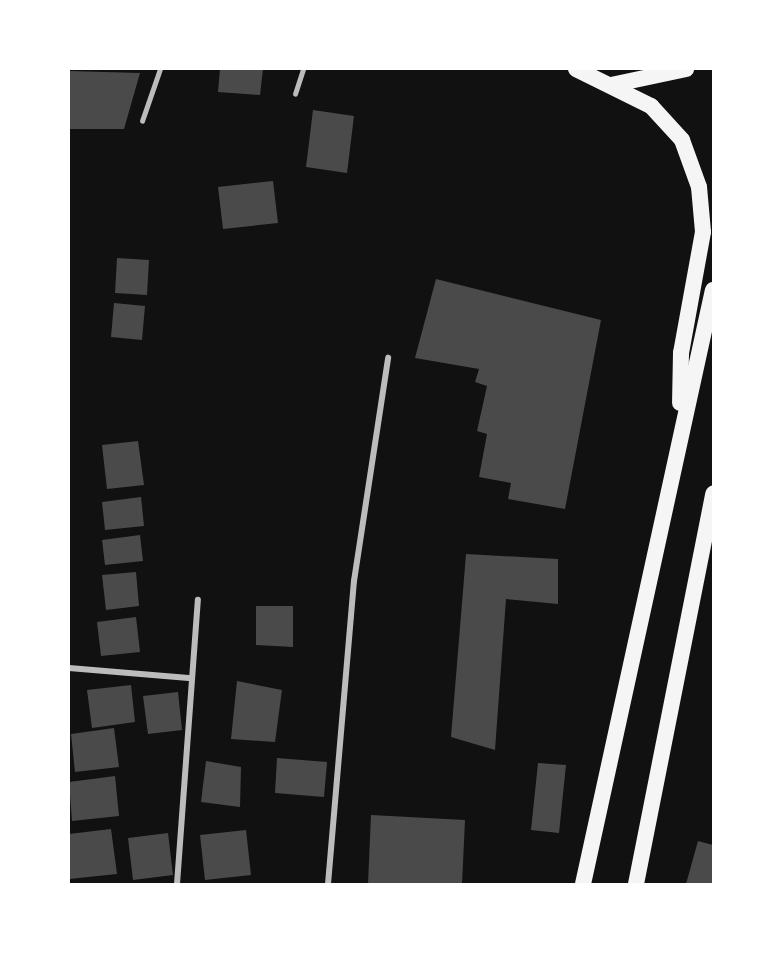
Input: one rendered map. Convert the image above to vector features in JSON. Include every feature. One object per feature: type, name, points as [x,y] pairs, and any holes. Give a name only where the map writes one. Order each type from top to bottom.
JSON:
[{"type":"highway","points":[[576,69],[651,106],[682,140],[699,187],[703,232],[681,353],[680,424]]},
{"type":"highway","points":[[611,85],[686,69]]},
{"type":"highway","points":[[583,884],[680,424],[713,290]]},
{"type":"highway","points":[[636,884],[712,502]]},
{"type":"street","points":[[328,884],[354,581],[388,358]]},
{"type":"street","points":[[177,884],[189,678],[198,600]]},
{"type":"street","points":[[69,668],[189,678]]},
{"type":"lane","points":[[142,121],[159,69]]},
{"type":"lane","points":[[295,94],[303,69]]},
{"type":"building","points":[[220,69],[263,69],[260,95],[218,92]]},
{"type":"building","points":[[69,71],[140,73],[124,129],[69,129]]},
{"type":"building","points":[[313,110],[354,116],[347,173],[306,167]]},
{"type":"building","points":[[273,181],[278,223],[223,229],[218,187]]},
{"type":"building","points":[[117,258],[149,260],[147,295],[115,293]]},
{"type":"building","points":[[436,279],[601,320],[565,509],[508,499],[511,483],[479,477],[487,434],[477,431],[487,386],[475,382],[479,369],[415,358]]},
{"type":"building","points":[[114,303],[145,306],[142,340],[111,337]]},
{"type":"building","points":[[138,441],[144,485],[107,489],[102,445]]},
{"type":"building","points":[[141,497],[144,526],[105,530],[102,502]]},
{"type":"building","points":[[140,535],[143,561],[105,565],[102,540]]},
{"type":"building","points":[[466,554],[558,559],[558,604],[506,599],[495,750],[451,737]]},
{"type":"building","points":[[136,572],[139,606],[106,610],[102,575]]},
{"type":"building","points":[[256,606],[293,606],[293,647],[256,645]]},
{"type":"building","points":[[136,617],[140,652],[101,656],[97,622]]},
{"type":"building","points":[[237,681],[282,690],[275,742],[231,739]]},
{"type":"building","points":[[131,685],[135,722],[92,728],[87,690]]},
{"type":"building","points":[[178,692],[182,730],[148,734],[143,696]]},
{"type":"building","points":[[114,728],[119,767],[75,772],[71,734]]},
{"type":"building","points":[[277,758],[327,762],[324,797],[275,793]]},
{"type":"building","points":[[206,761],[241,767],[240,807],[201,802]]},
{"type":"building","points":[[538,763],[566,765],[559,833],[531,830]]},
{"type":"building","points":[[115,776],[119,816],[72,821],[69,782]]},
{"type":"building","points":[[371,815],[465,820],[462,884],[368,884]]},
{"type":"building","points":[[111,829],[117,874],[69,879],[69,834]]},
{"type":"building","points":[[246,830],[251,875],[205,880],[200,835]]},
{"type":"building","points":[[168,833],[173,875],[133,880],[128,838]]},
{"type":"building","points":[[698,841],[713,845],[713,884],[686,884]]}]
